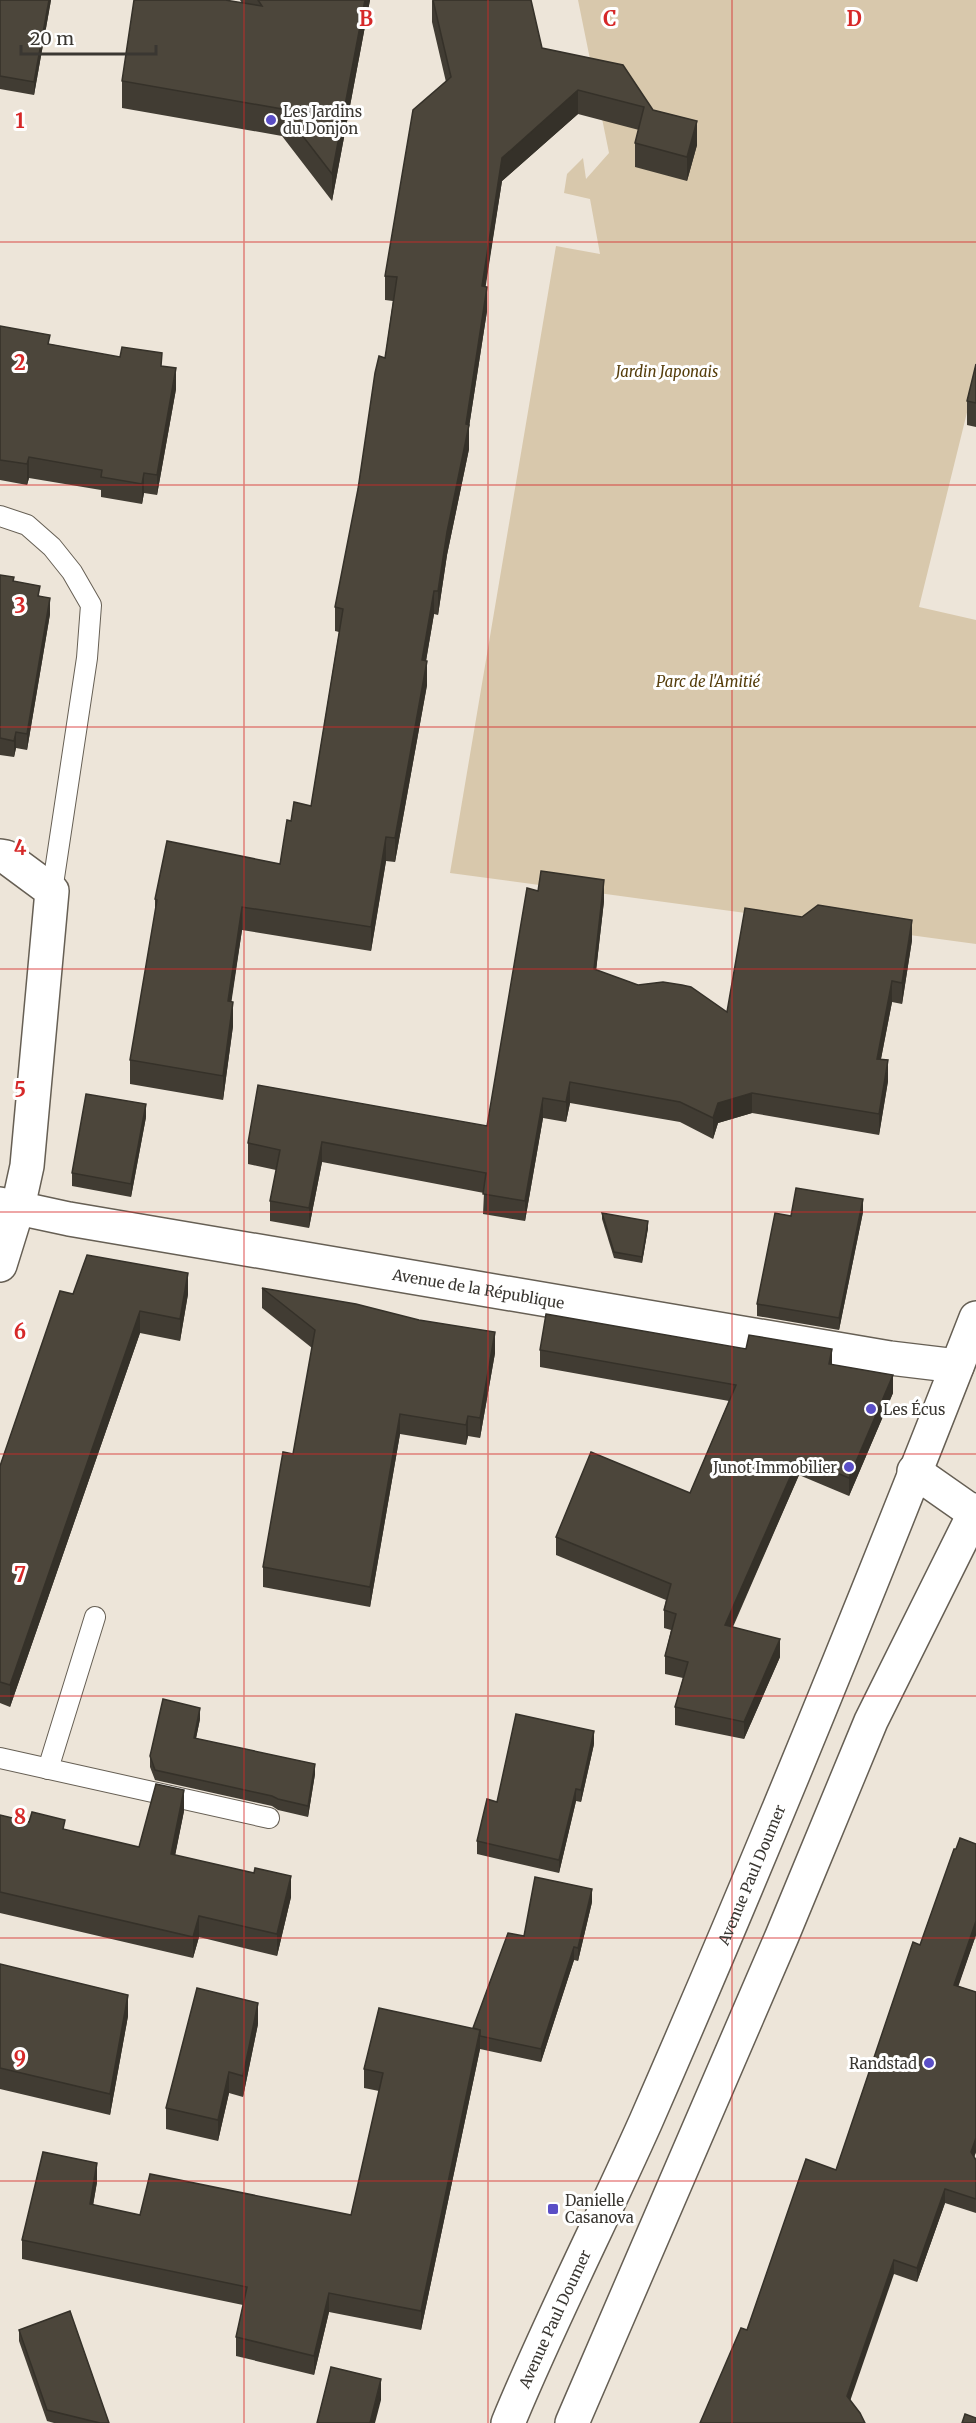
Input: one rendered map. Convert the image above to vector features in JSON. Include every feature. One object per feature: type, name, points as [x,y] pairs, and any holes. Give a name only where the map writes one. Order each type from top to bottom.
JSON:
[{"type":"main road","points":[[0,856],[6,857],[52,891],[27,1166],[9,1206],[0,1265]]},
{"type":"main road","name":"Avenue de la République","points":[[9,1206],[69,1219],[890,1358],[967,1366]]},
{"type":"main road","name":"Avenue Paul Doumer","points":[[508,2423],[532,2366],[644,2125],[732,1921],[828,1692],[914,1471],[967,1366],[976,1318]]},
{"type":"main road","points":[[572,2423],[782,1936],[871,1721],[975,1511],[914,1471]]},
{"type":"lane","points":[[0,516],[27,525],[52,547],[72,572],[91,605],[87,658],[52,891]]},
{"type":"lane","points":[[48,1769],[96,1617]]},
{"type":"lane","points":[[0,1758],[268,1818]]},
{"type":"green space","name":"Parc de l'Amitié","points":[[578,0],[976,0],[976,376],[919,607],[976,620],[976,944],[450,873],[556,246],[600,254],[590,199],[564,193],[567,174],[583,158],[586,179],[609,153]]},
{"type":"building","points":[[0,0],[49,0],[34,82],[0,76]]},
{"type":"building","points":[[134,0],[225,0],[262,6],[258,0],[365,0],[332,174],[282,109],[122,81]]},
{"type":"building","points":[[433,0],[531,0],[542,48],[623,65],[653,110],[697,121],[687,157],[635,143],[644,107],[578,90],[502,158],[482,286],[487,287],[466,424],[469,425],[447,532],[438,591],[434,591],[422,660],[427,661],[395,838],[386,837],[371,927],[242,907],[228,1001],[233,1002],[223,1076],[130,1060],[157,900],[155,899],[167,841],[280,864],[287,820],[291,821],[294,802],[311,806],[343,609],[335,607],[358,489],[375,373],[379,356],[385,358],[397,277],[385,276],[413,110],[451,77]]},
{"type":"building","points":[[0,326],[50,335],[48,344],[120,357],[122,347],[162,353],[161,366],[176,368],[157,475],[144,473],[142,484],[101,477],[102,470],[29,457],[27,464],[0,460]]},
{"type":"building","points":[[976,364],[976,403],[967,401]]},
{"type":"building","points":[[0,575],[14,577],[13,581],[40,586],[38,596],[50,598],[27,734],[16,732],[14,741],[0,738]]},
{"type":"building","points":[[541,871],[604,880],[594,969],[638,985],[663,982],[691,987],[727,1012],[745,908],[802,917],[818,905],[912,920],[902,983],[892,981],[877,1059],[888,1060],[879,1114],[752,1093],[718,1103],[713,1118],[680,1102],[570,1082],[566,1102],[543,1098],[525,1201],[483,1194],[486,1173],[322,1142],[309,1208],[270,1201],[280,1150],[248,1143],[258,1085],[487,1126],[527,888],[538,891]]},
{"type":"building","points":[[86,1094],[146,1104],[131,1184],[72,1173]]},
{"type":"building","points":[[796,1188],[863,1199],[839,1318],[757,1304],[775,1213],[791,1216]]},
{"type":"building","points":[[602,1213],[648,1221],[642,1257],[614,1252]]},
{"type":"building","points":[[87,1255],[188,1273],[180,1319],[140,1311],[10,1685],[0,1682],[0,1466],[60,1291],[73,1294]]},
{"type":"building","points":[[262,1288],[356,1304],[419,1320],[495,1332],[480,1418],[468,1416],[466,1425],[400,1414],[370,1587],[263,1567],[283,1452],[293,1454],[315,1330]]},
{"type":"building","points":[[546,1314],[746,1349],[749,1335],[832,1349],[829,1364],[893,1375],[849,1478],[799,1457],[725,1625],[780,1639],[744,1722],[675,1707],[688,1662],[665,1656],[676,1614],[664,1610],[671,1584],[556,1537],[591,1452],[690,1493],[736,1385],[540,1350]]},
{"type":"building","points":[[163,1699],[200,1708],[194,1738],[315,1764],[308,1806],[155,1770],[150,1756]]},
{"type":"building","points":[[516,1714],[594,1731],[581,1790],[576,1789],[559,1860],[477,1841],[487,1799],[497,1802]]},
{"type":"building","points":[[156,1784],[184,1790],[171,1854],[254,1873],[255,1868],[291,1876],[277,1934],[199,1916],[193,1937],[0,1892],[0,1815],[29,1822],[32,1812],[65,1820],[63,1829],[139,1847]]},
{"type":"building","points":[[960,1838],[976,1844],[976,1921],[954,1985],[976,1992],[976,2138],[971,2152],[976,2160],[976,2199],[945,2189],[917,2268],[894,2260],[847,2396],[865,2423],[700,2423],[741,2328],[747,2330],[806,2159],[836,2170],[913,1942],[920,1945]]},
{"type":"building","points":[[535,1877],[592,1889],[578,1948],[574,1947],[541,2049],[480,2036],[480,2030],[473,2028],[508,1933],[524,1936]]},
{"type":"building","points":[[0,1964],[128,1995],[110,2094],[0,2068]]},
{"type":"building","points":[[197,1988],[258,2003],[243,2076],[229,2072],[218,2120],[166,2108]]},
{"type":"building","points":[[379,2008],[480,2030],[421,2311],[329,2293],[314,2356],[236,2337],[247,2287],[22,2240],[43,2152],[97,2163],[90,2204],[140,2215],[150,2174],[351,2215],[383,2073],[364,2069]]},
{"type":"building","points":[[70,2311],[109,2423],[100,2423],[47,2410],[19,2330]]},
{"type":"building","points":[[331,2367],[381,2379],[370,2423],[317,2423]]},
{"type":"building","points":[[965,2414],[976,2418],[976,2423],[962,2423]]},
{"type":"place","name":"Les Jardins du Donjon","points":[[271,120]]},
{"type":"place","name":"Les Écus","points":[[871,1409]]},
{"type":"place","name":"Junot Immobilier","points":[[849,1467]]},
{"type":"place","name":"Randstad","points":[[929,2063]]},
{"type":"place","name":"Danielle Casanova","points":[[553,2209]]},
{"type":"park label","name":"Jardin Japonais","points":[[667,371]]}]
